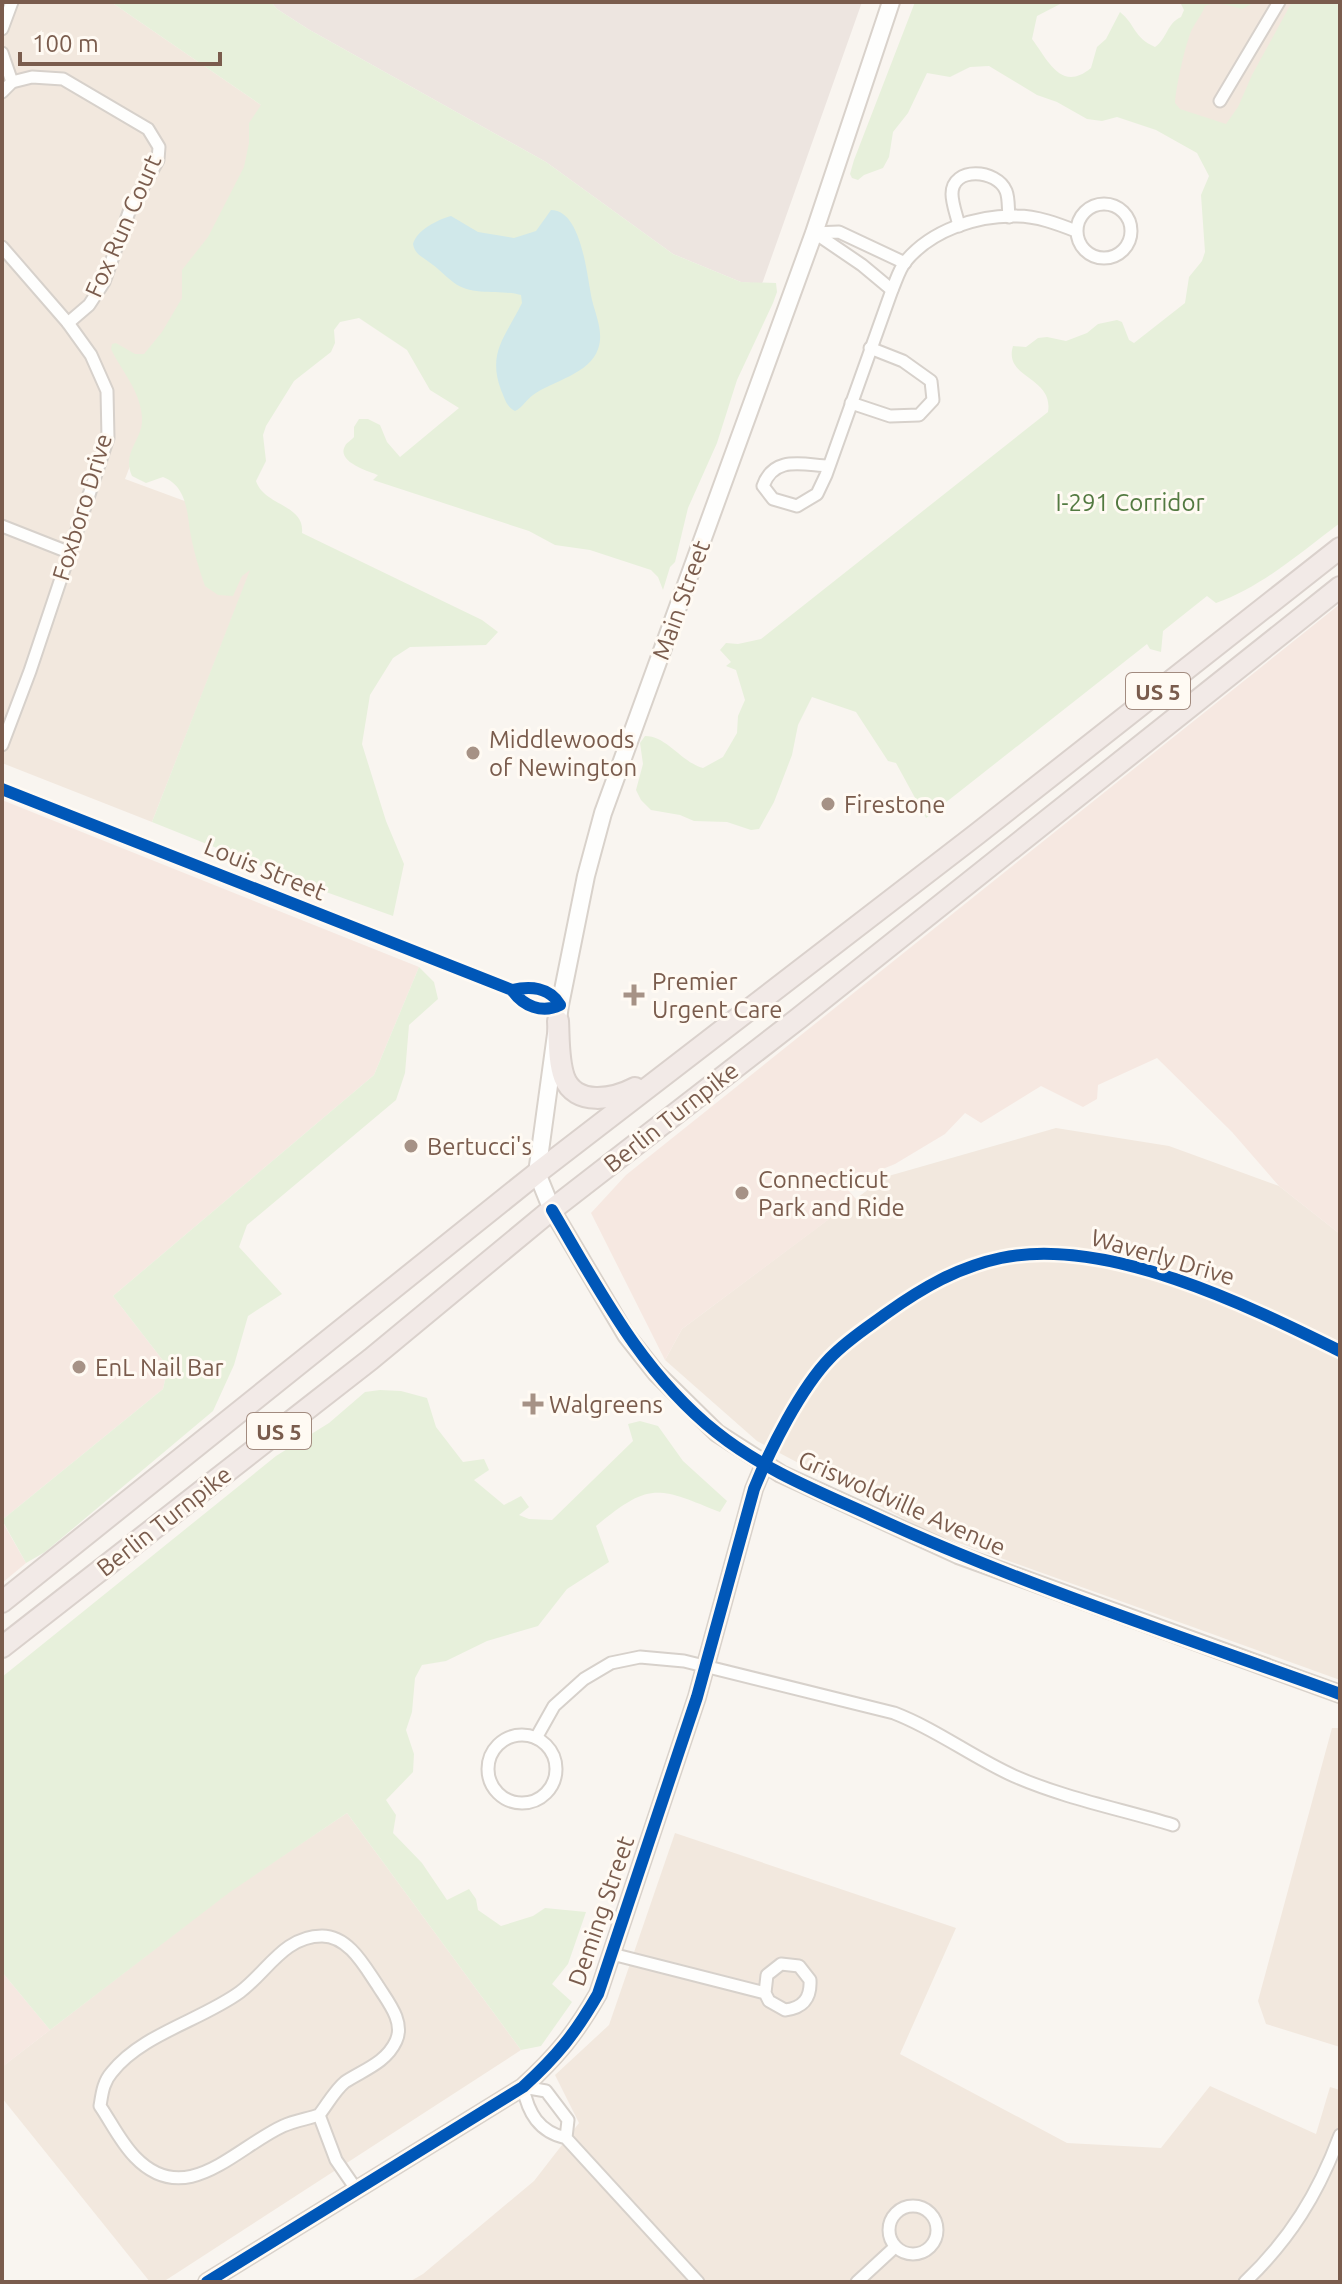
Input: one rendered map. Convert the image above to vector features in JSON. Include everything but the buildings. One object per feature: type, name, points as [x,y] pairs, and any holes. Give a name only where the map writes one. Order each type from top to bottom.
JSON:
[{"type":"highway","name":"Berlin Turnpike","points":[[2,1602],[537,1173],[977,834],[1340,548]]},
{"type":"highway","name":"Berlin Turnpike","points":[[2,1647],[371,1359],[552,1210],[1340,587]]},
{"type":"highway","points":[[977,834],[1003,833],[1024,839]]},
{"type":"highway","points":[[559,1013],[565,1079],[571,1088],[581,1094],[607,1099],[616,1097],[664,1075]]},
{"type":"street","points":[[2,29],[12,2]]},
{"type":"street","name":"Main Street","points":[[552,1210],[537,1173],[559,1013],[586,876],[603,813],[814,233],[891,2]]},
{"type":"street","points":[[1220,101],[1279,2]]},
{"type":"street","points":[[2,53],[12,82],[2,92]]},
{"type":"street","name":"Fox Run Court","points":[[12,82],[32,77],[63,79],[148,129],[159,147],[158,160],[129,212],[104,282],[89,305],[68,323]]},
{"type":"street","points":[[959,226],[952,191],[957,181],[979,172],[997,180],[1006,190],[1009,217]]},
{"type":"street","points":[[829,466],[783,464],[767,473],[763,486],[773,499],[797,506],[817,494],[829,466],[892,290],[905,263],[949,228],[990,218],[1053,222],[1076,231],[1082,248],[1088,254],[1105,258],[1127,246],[1131,229],[1129,220],[1116,206],[1098,204],[1082,214],[1076,231]]},
{"type":"street","points":[[814,233],[839,232],[905,263]]},
{"type":"street","points":[[814,233],[862,265],[892,290]]},
{"type":"street","name":"Foxboro Drive","points":[[2,247],[68,323],[91,355],[107,391],[108,438],[2,745]]},
{"type":"street","points":[[851,403],[890,416],[905,416],[919,415],[933,400],[931,381],[903,361],[870,348]]},
{"type":"street","points":[[2,526],[68,552]]},
{"type":"street","name":"Louis Street","points":[[2,789],[512,990],[532,988],[548,992],[555,996],[559,1013]]},
{"type":"street","name":"Louis Street","points":[[512,990],[518,999],[559,1013]]},
{"type":"street","name":"Griswoldville Avenue","points":[[552,1210],[626,1335],[656,1373],[717,1433],[764,1465],[958,1555],[1340,1694]]},
{"type":"street","name":"Waverly Drive","points":[[764,1465],[815,1375],[846,1343],[939,1279],[1002,1258],[1043,1253],[1070,1254],[1131,1266],[1234,1300],[1340,1351]]},
{"type":"street","name":"Deming Street","points":[[207,2282],[523,2087],[577,2031],[598,1994],[612,1954],[706,1667],[754,1489],[764,1465]]},
{"type":"street","points":[[536,1738],[548,1714],[561,1698],[584,1679],[611,1663],[651,1657],[706,1667],[894,1713],[925,1726],[1030,1783],[1173,1825]]},
{"type":"street","points":[[521,1735],[536,1738],[548,1747],[555,1760],[556,1775],[550,1789],[540,1799],[526,1804],[504,1799],[493,1789],[487,1775],[491,1753],[507,1738],[521,1735]]},
{"type":"street","points":[[326,1936],[350,1946],[398,2019],[397,2040],[384,2057],[368,2071],[343,2084],[319,2115],[284,2126],[200,2175],[183,2180],[163,2177],[133,2156],[100,2106],[103,2087],[112,2072],[127,2059],[162,2034],[241,1992],[271,1961],[301,1938],[326,1936]]},
{"type":"street","points":[[612,1954],[765,1993],[776,2007],[794,2009],[808,1998],[810,1980],[799,1966],[781,1964],[767,1975],[765,1993]]},
{"type":"street","points":[[566,2138],[568,2120],[546,2091],[523,2087],[527,2108],[551,2135],[566,2138],[698,2282]]},
{"type":"street","points":[[319,2115],[336,2160],[356,2189]]},
{"type":"street","points":[[1245,2282],[1284,2239],[1314,2198],[1340,2135]]},
{"type":"street","points":[[914,2205],[931,2213],[938,2230],[930,2247],[913,2254],[895,2247],[889,2229],[896,2212],[914,2205]]},
{"type":"street","points":[[857,2282],[895,2247]]},
{"type":"shaded area","points":[[2,2],[111,2],[280,118],[152,409],[125,479],[266,531],[152,822],[2,763]]},
{"type":"shaded area","points":[[271,2],[862,2],[762,284],[741,282],[673,254],[546,162],[308,29]]},
{"type":"shaded area","points":[[1191,2],[1316,2],[1244,124],[1202,125],[1159,98]]},
{"type":"shaded area","points":[[1340,604],[1340,1234],[1279,1186],[1232,1132],[1157,1058],[1098,1085],[1097,1099],[1083,1107],[1041,1086],[981,1123],[965,1113],[945,1134],[895,1164],[863,1177],[849,1191],[856,1199],[682,1329],[665,1360],[591,1213],[626,1175]]},
{"type":"shaded area","points":[[2,800],[419,967],[374,1075],[113,1296],[168,1367],[163,1389],[2,1520]]},
{"type":"shaded area","points":[[1056,1128],[1169,1146],[1279,1186],[1340,1234],[1340,1680],[931,1533],[757,1441],[665,1360],[682,1329],[885,1177]]},
{"type":"shaded area","points":[[2,1521],[26,1563],[2,1583]]},
{"type":"shaded area","points":[[1332,1728],[1340,1728],[1340,2047],[1266,2024],[1258,2001]]},
{"type":"shaded area","points":[[347,1813],[521,2050],[163,2282],[150,2282],[2,2098],[2,2067],[230,1891]]},
{"type":"shaded area","points":[[675,1833],[956,1928],[900,2054],[1067,2143],[1161,2148],[1210,2086],[1316,2134],[1330,2087],[1340,2090],[1340,2282],[409,2282],[423,2274],[534,2181],[579,2123],[555,2075],[609,2025]]},
{"type":"shaded area","points":[[2,1972],[50,2030],[2,2067]]},
{"type":"green space","points":[[111,2],[271,2],[308,29],[546,162],[673,254],[741,282],[776,283],[773,303],[737,380],[717,443],[688,508],[675,562],[670,567],[663,590],[658,577],[651,570],[590,550],[555,545],[529,531],[373,480],[378,475],[349,461],[343,452],[354,437],[354,427],[359,419],[368,419],[380,425],[387,442],[400,457],[459,408],[430,390],[407,350],[359,318],[340,322],[334,330],[335,343],[331,352],[294,381],[266,426],[263,435],[266,461],[256,481],[267,496],[297,516],[302,533],[482,620],[498,632],[486,645],[410,647],[393,658],[370,695],[362,744],[386,821],[404,864],[393,916],[152,822],[250,570],[242,576],[233,596],[218,595],[205,586],[181,493],[163,477],[146,483],[132,476],[129,460],[142,425],[141,407],[111,349],[112,344],[116,343],[135,354],[144,354],[162,332],[182,298],[182,270],[208,237],[244,167],[249,123],[261,105]]},
{"type":"green space","name":"I-291 Corridor","points":[[915,2],[1064,2],[1037,16],[1032,39],[1056,71],[1071,77],[1091,68],[1097,47],[1106,39],[1120,12],[1142,39],[1155,47],[1181,17],[1184,10],[1180,2],[1255,2],[1242,9],[1218,4],[1205,6],[1191,31],[1183,59],[1175,103],[1180,109],[1226,124],[1238,107],[1292,2],[1340,2],[1340,523],[1249,588],[1216,603],[1207,596],[1163,631],[1161,652],[1150,649],[1147,644],[926,818],[896,763],[888,761],[856,712],[812,697],[798,725],[792,755],[774,802],[759,829],[751,830],[727,822],[694,821],[651,810],[636,790],[643,764],[640,743],[645,736],[660,740],[703,768],[723,757],[737,733],[738,716],[745,700],[736,670],[726,666],[731,662],[720,650],[726,643],[761,639],[1048,412],[1044,391],[1015,365],[1013,346],[1026,347],[1038,338],[1047,337],[1066,341],[1087,333],[1098,324],[1117,320],[1122,322],[1129,340],[1134,343],[1185,303],[1189,277],[1205,252],[1201,195],[1209,176],[1197,153],[1156,130],[1117,117],[1102,121],[1087,119],[1037,95],[989,66],[970,67],[950,77],[927,73],[908,113],[893,132],[889,157],[883,168],[858,180],[852,178],[850,174],[854,160]]},
{"type":"green space","points":[[419,967],[434,982],[438,999],[409,1025],[405,1073],[396,1100],[247,1225],[239,1247],[282,1294],[248,1316],[234,1365],[213,1411],[45,1552],[26,1563],[2,1520],[163,1389],[168,1367],[113,1296],[374,1075]]},
{"type":"green space","points":[[401,1391],[427,1398],[436,1427],[463,1462],[484,1459],[489,1470],[474,1480],[504,1505],[521,1496],[529,1507],[519,1515],[529,1519],[552,1520],[633,1441],[628,1424],[640,1421],[658,1426],[683,1461],[727,1501],[720,1512],[668,1494],[643,1495],[629,1501],[596,1526],[609,1562],[567,1589],[538,1626],[487,1641],[446,1661],[422,1665],[415,1678],[412,1712],[406,1730],[414,1754],[413,1772],[386,1800],[396,1815],[393,1833],[422,1863],[447,1900],[469,1889],[476,1899],[478,1910],[501,1926],[533,1916],[545,1908],[586,1912],[568,1964],[552,1984],[572,2002],[541,2046],[521,2050],[347,1813],[230,1892],[50,2030],[2,1972],[2,1677],[276,1456],[329,1423],[365,1392]]},
{"type":"water","points":[[551,210],[561,213],[576,232],[599,324],[600,343],[594,358],[587,365],[533,395],[515,411],[504,396],[496,365],[500,345],[522,303],[521,295],[461,287],[419,254],[413,244],[423,230],[451,216],[478,232],[514,238],[536,231]]},
{"type":"cycle path","points":[[2,789],[512,990],[533,1007],[546,1009],[560,1005],[551,994],[539,989],[512,990]]},
{"type":"cycle path","points":[[552,1210],[605,1300],[665,1383],[716,1432],[752,1457],[830,1497],[985,1564],[1340,1694]]},
{"type":"cycle path","points":[[207,2282],[523,2087],[565,2044],[581,2021],[598,1994],[697,1697],[754,1489],[797,1402],[843,1345],[914,1295],[955,1273],[1001,1258],[1042,1254],[1085,1257],[1175,1279],[1263,1314],[1340,1351]]},
{"type":"place","name":"Middlewoods of Newington","points":[[473,753]]},
{"type":"place","name":"Firestone","points":[[828,804]]},
{"type":"place","name":"Premier Urgent Care","points":[[634,995]]},
{"type":"place","name":"Bertucci's","points":[[411,1146]]},
{"type":"place","name":"Connecticut Park and Ride","points":[[742,1193]]},
{"type":"place","name":"EnL Nail Bar","points":[[79,1367]]},
{"type":"place","name":"Walgreens","points":[[533,1404]]}]
